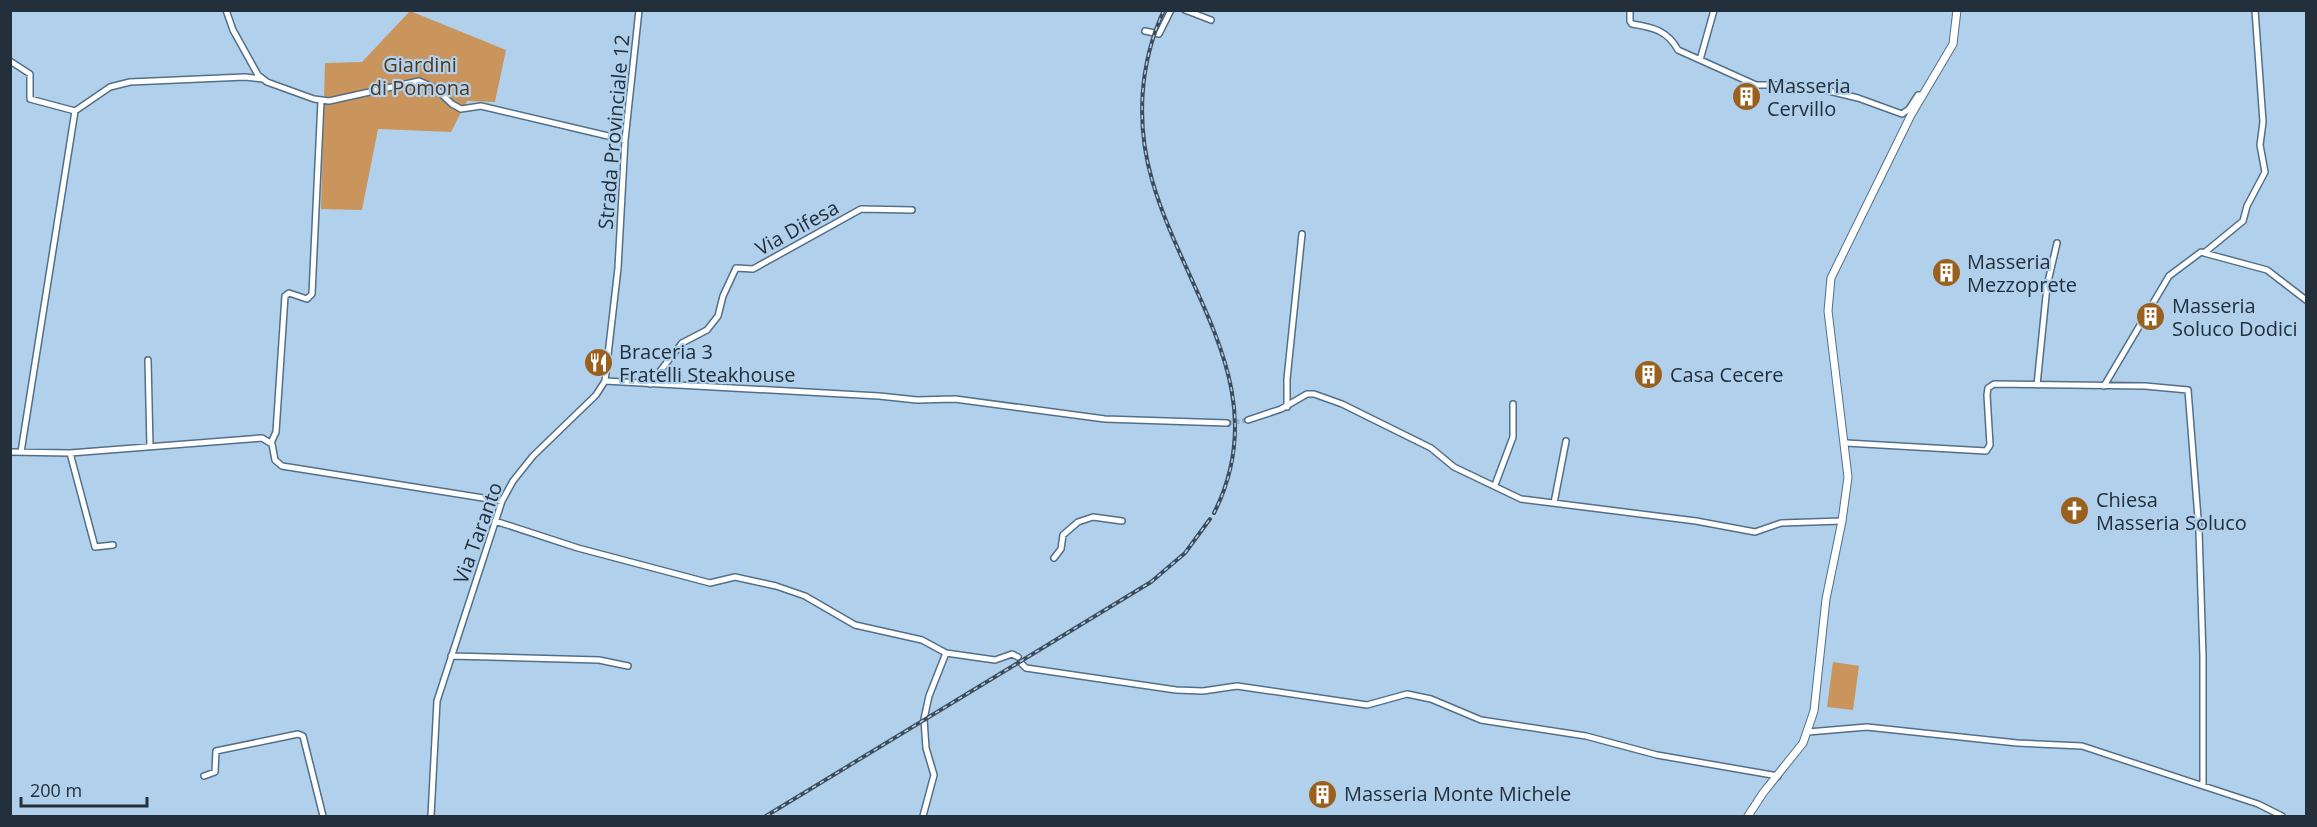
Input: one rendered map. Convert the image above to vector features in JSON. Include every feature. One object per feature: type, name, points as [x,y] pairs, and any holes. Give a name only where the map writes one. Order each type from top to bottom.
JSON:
[{"type":"main road","points":[[1748,816],[1808,732],[1814,711],[1826,599],[1842,521],[1848,477],[1846,443],[1828,311],[1831,278],[1922,95],[1953,44],[1958,10]]},
{"type":"street","points":[[226,10],[233,30],[255,72],[262,79]]},
{"type":"street","name":"Strada Provinciale 12","points":[[605,381],[620,255],[625,140],[639,10]]},
{"type":"street","points":[[1146,31],[1159,34],[1171,10]]},
{"type":"street","points":[[1185,10],[1211,20]]},
{"type":"street","points":[[1630,10],[1632,24],[1663,32],[1672,39],[1678,50],[1756,85],[1804,85],[1858,98],[1902,114],[1909,109],[1918,95],[1922,95]]},
{"type":"street","points":[[1700,60],[1714,10]]},
{"type":"street","points":[[2204,253],[2243,221],[2247,206],[2265,171],[2260,145],[2263,122],[2255,10]]},
{"type":"street","points":[[10,62],[30,74],[30,99],[75,111]]},
{"type":"street","points":[[21,452],[75,111],[110,87],[130,82],[262,79],[321,101],[329,101],[419,81],[435,88],[461,109],[481,106],[625,140]]},
{"type":"street","points":[[321,101],[312,294],[307,299],[289,293],[285,296],[276,432],[271,442],[274,460],[282,466],[502,501]]},
{"type":"street","name":"Via Difesa","points":[[650,384],[682,344],[707,330],[718,316],[723,296],[736,268],[753,269],[861,209],[912,210]]},
{"type":"street","points":[[1287,407],[1287,379],[1302,234]]},
{"type":"street","points":[[2037,385],[2047,286],[2057,243]]},
{"type":"street","points":[[2104,386],[2169,276],[2201,252],[2266,270],[2307,300]]},
{"type":"street","points":[[148,360],[150,447]]},
{"type":"street","points":[[605,381],[879,396],[905,400],[955,399],[1105,419],[1227,423]]},
{"type":"street","name":"Via Taranto","points":[[431,816],[437,701],[502,501],[521,470],[596,395],[605,381]]},
{"type":"street","points":[[1846,443],[1986,451],[1990,447],[1988,388],[1994,384],[2181,388],[2190,392],[2199,531],[2203,657],[2203,785]]},
{"type":"street","points":[[1248,420],[1287,407],[1307,394],[1322,396],[1423,444],[1454,467],[1521,499],[1696,521],[1755,532],[1781,524],[1842,521]]},
{"type":"street","points":[[1495,485],[1513,437],[1513,404]]},
{"type":"street","points":[[10,452],[70,453],[262,438],[271,442]]},
{"type":"street","points":[[1554,503],[1566,441]]},
{"type":"street","points":[[70,453],[95,547],[113,545]]},
{"type":"street","points":[[1054,558],[1059,553],[1063,534],[1078,522],[1093,517],[1122,521]]},
{"type":"street","points":[[495,521],[577,547],[710,583],[735,577],[776,586],[805,596],[855,625],[922,640],[946,653],[995,660],[1012,654],[1018,657]]},
{"type":"street","points":[[923,816],[934,775],[926,748],[924,719],[929,696],[946,653]]},
{"type":"street","points":[[451,656],[599,660],[628,666]]},
{"type":"street","points":[[1022,664],[1026,668],[1176,690],[1203,691],[1237,686],[1367,705],[1407,694],[1431,699],[1481,720],[1586,736],[1657,755],[1778,776]]},
{"type":"street","points":[[1808,732],[1867,727],[2017,743],[2082,746],[2258,804],[2282,816]]},
{"type":"street","points":[[204,776],[215,772],[216,751],[298,734],[303,736],[323,816]]},
{"type":"green space","name":"Giardini di Pomona","points":[[410,11],[506,50],[495,102],[467,101],[451,132],[378,129],[362,210],[321,209],[325,63],[362,62]]},
{"type":"green space","points":[[1833,662],[1859,666],[1853,710],[1827,707]]},
{"type":"tunnel","points":[[1227,423],[1248,420]]},
{"type":"railway","points":[[1164,10],[1149,51],[1145,73],[1142,116],[1144,137],[1152,180],[1167,222],[1219,344],[1230,384],[1235,425],[1230,468],[1214,513]]},
{"type":"railway","points":[[766,816],[1151,582],[1185,553],[1210,519]]},
{"type":"place","name":"Masseria Cervillo","points":[[1746,97]]},
{"type":"place","name":"Masseria Mezzoprete","points":[[1946,273]]},
{"type":"place","name":"Masseria Soluco Dodici","points":[[2151,317]]},
{"type":"place","name":"Braceria 3 Fratelli Steakhouse","points":[[598,363]]},
{"type":"place","name":"Casa Cecere","points":[[1649,375]]},
{"type":"place","name":"Chiesa Masseria Soluco","points":[[2075,511]]},
{"type":"place","name":"Masseria Monte Michele","points":[[1323,794]]}]
